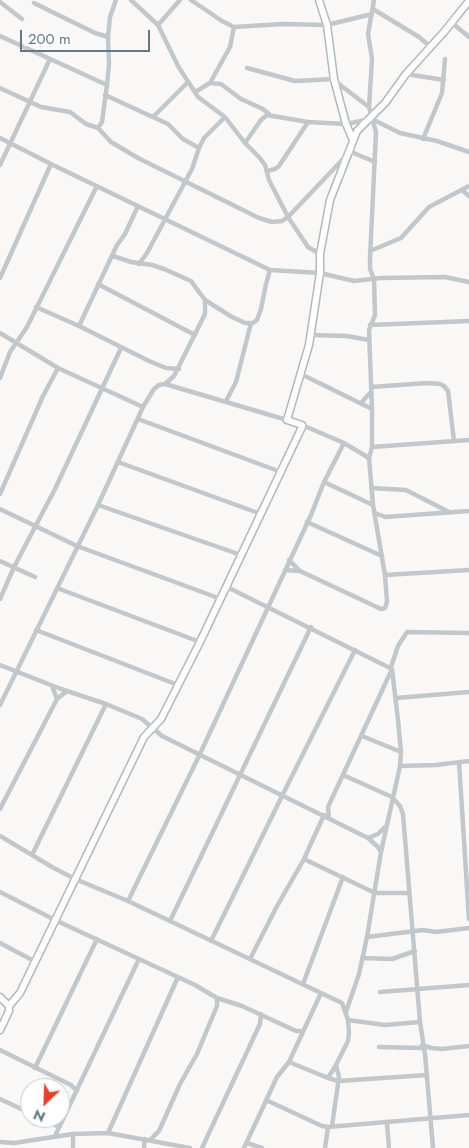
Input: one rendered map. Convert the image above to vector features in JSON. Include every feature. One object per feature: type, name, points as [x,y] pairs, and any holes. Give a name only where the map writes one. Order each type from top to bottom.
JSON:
[{"type":"street","points":[[98,128],[102,122],[107,85],[110,18],[116,0]]},
{"type":"street","points":[[131,0],[158,24],[178,66],[195,92],[203,101],[225,117],[245,143],[259,157],[267,171],[268,180],[288,217],[308,247],[320,254]]},
{"type":"street","points":[[158,24],[180,0]]},
{"type":"street","points":[[191,0],[234,27],[282,24],[327,25],[372,11],[432,46]]},
{"type":"street","points":[[319,0],[327,25],[334,80],[346,124],[353,140]]},
{"type":"street","points":[[289,560],[300,571],[383,609],[387,602],[385,575],[373,505],[369,458],[372,446],[372,409],[369,340],[370,325],[375,315],[374,280],[370,269],[370,251],[376,132],[370,119],[369,107],[372,58],[368,30],[374,0]]},
{"type":"street","points":[[0,2],[22,19]]},
{"type":"street","points":[[287,420],[310,335],[320,273],[320,254],[332,194],[356,131],[370,119],[406,74],[469,2]]},
{"type":"street","points":[[34,3],[95,33],[108,37]]},
{"type":"street","points":[[452,23],[469,37]]},
{"type":"street","points":[[195,92],[210,83],[230,47],[234,27]]},
{"type":"street","points":[[0,36],[107,85]]},
{"type":"street","points":[[0,166],[50,59]]},
{"type":"street","points":[[423,139],[440,101],[445,59]]},
{"type":"street","points":[[247,68],[295,80],[334,80],[369,107]]},
{"type":"street","points":[[406,74],[444,80]]},
{"type":"street","points":[[153,117],[188,82]]},
{"type":"street","points":[[210,83],[221,84],[241,99],[263,109],[269,114],[287,119],[346,124],[370,119],[400,133],[436,141],[469,152]]},
{"type":"street","points":[[0,88],[41,107],[66,110],[86,124],[98,128],[111,142],[138,158],[259,218],[272,222],[282,221],[288,217],[349,152]]},
{"type":"street","points":[[105,94],[128,107],[170,126],[183,139],[199,148]]},
{"type":"street","points":[[245,143],[261,120],[269,114]]},
{"type":"street","points":[[139,264],[192,169],[199,148],[207,134],[225,117]]},
{"type":"street","points":[[267,171],[279,166],[308,122]]},
{"type":"street","points":[[0,138],[270,270],[320,273],[354,281],[445,277],[469,282]]},
{"type":"street","points":[[349,152],[375,162]]},
{"type":"street","points":[[0,278],[51,164]]},
{"type":"street","points":[[0,378],[10,352],[36,307],[97,186]]},
{"type":"street","points":[[370,251],[401,238],[429,207],[469,186]]},
{"type":"street","points":[[462,190],[469,196]]},
{"type":"street","points":[[79,326],[138,206]]},
{"type":"street","points":[[113,256],[164,269],[191,281],[205,300],[245,323],[258,320],[270,270]]},
{"type":"street","points":[[98,284],[195,335]]},
{"type":"street","points":[[165,384],[174,376],[179,368],[206,314],[205,300]]},
{"type":"street","points":[[36,307],[163,367],[179,368]]},
{"type":"street","points":[[370,325],[469,321]]},
{"type":"street","points":[[226,401],[236,382],[251,323]]},
{"type":"street","points":[[0,334],[58,368],[143,407]]},
{"type":"street","points":[[310,335],[347,336],[369,340]]},
{"type":"street","points":[[5,337],[20,337]]},
{"type":"street","points":[[0,599],[14,567],[103,390],[121,348]]},
{"type":"street","points":[[0,494],[43,396],[58,368]]},
{"type":"street","points":[[301,374],[372,409]]},
{"type":"street","points":[[361,403],[371,390],[428,383],[440,384],[448,391],[454,441]]},
{"type":"street","points":[[0,705],[98,505],[143,407],[154,389],[159,385],[165,384],[226,401],[302,425],[344,443],[369,458]]},
{"type":"street","points":[[138,419],[281,472]]},
{"type":"street","points":[[0,1030],[9,1011],[9,1006],[20,993],[34,960],[144,737],[161,719],[200,642],[302,425]]},
{"type":"street","points":[[372,446],[469,440]]},
{"type":"street","points":[[128,901],[199,756],[308,522],[324,482],[344,443]]},
{"type":"street","points":[[118,462],[261,514]]},
{"type":"street","points":[[324,482],[373,505]]},
{"type":"street","points":[[371,488],[406,490],[450,512]]},
{"type":"street","points":[[98,505],[241,555]]},
{"type":"street","points":[[0,510],[36,525],[77,546],[221,598]]},
{"type":"street","points":[[375,513],[385,517],[469,511]]},
{"type":"street","points":[[377,525],[385,517]]},
{"type":"street","points":[[308,522],[382,556]]},
{"type":"street","points":[[0,561],[35,577]]},
{"type":"street","points":[[285,570],[300,571]]},
{"type":"street","points":[[385,575],[469,570]]},
{"type":"street","points":[[227,587],[392,668]]},
{"type":"street","points":[[57,588],[200,642]]},
{"type":"street","points":[[170,921],[311,628]]},
{"type":"street","points":[[36,630],[178,684]]},
{"type":"street","points":[[346,1012],[363,958],[381,852],[400,766],[401,752],[392,668],[393,657],[407,632],[469,633]]},
{"type":"street","points":[[211,941],[355,650]]},
{"type":"street","points":[[0,664],[52,686],[106,704],[142,719],[162,736],[199,756],[318,812],[368,838],[378,846],[381,852]]},
{"type":"street","points":[[329,818],[328,807],[392,668]]},
{"type":"street","points":[[52,686],[57,699]]},
{"type":"street","points":[[0,809],[57,699],[67,691]]},
{"type":"street","points":[[396,698],[469,692]]},
{"type":"street","points":[[32,855],[106,704]]},
{"type":"street","points":[[362,736],[401,752]]},
{"type":"street","points":[[400,766],[436,765],[469,761]]},
{"type":"street","points":[[460,762],[466,836],[469,919]]},
{"type":"street","points":[[343,775],[392,797],[400,806],[403,814],[420,1022],[434,1148]]},
{"type":"street","points":[[318,812],[328,807]]},
{"type":"street","points":[[250,959],[304,859],[324,815]]},
{"type":"street","points":[[368,838],[378,834],[386,827]]},
{"type":"street","points":[[0,836],[75,879],[128,901],[342,1003],[348,1020],[348,1041],[328,1078]]},
{"type":"street","points":[[304,859],[375,893],[409,893]]},
{"type":"street","points":[[303,984],[343,877]]},
{"type":"street","points":[[0,892],[55,920],[178,977],[217,998],[261,1014],[296,1031],[303,1031]]},
{"type":"street","points":[[367,937],[412,931],[448,931],[469,928]]},
{"type":"street","points":[[35,1068],[97,939]]},
{"type":"street","points":[[0,943],[34,960]]},
{"type":"street","points":[[363,958],[392,958],[415,951]]},
{"type":"street","points":[[70,1105],[139,959]]},
{"type":"street","points":[[108,1133],[178,977]]},
{"type":"street","points":[[380,992],[469,985]]},
{"type":"street","points":[[262,1148],[246,1145],[277,1077],[289,1062],[321,993]]},
{"type":"street","points":[[0,997],[9,1006]]},
{"type":"street","points":[[144,1148],[147,1140],[159,1131],[204,1038],[217,1006],[217,998]]},
{"type":"street","points":[[217,1006],[224,1000]]},
{"type":"street","points":[[342,1003],[350,1000]]},
{"type":"street","points":[[202,1148],[260,1024],[261,1014]]},
{"type":"street","points":[[260,1024],[267,1018]]},
{"type":"street","points":[[348,1020],[385,1025],[420,1022]]},
{"type":"street","points":[[296,1031],[299,1038]]},
{"type":"street","points":[[379,1047],[423,1046],[451,1049],[469,1046]]},
{"type":"street","points":[[425,1054],[431,1048]]},
{"type":"street","points":[[0,1050],[71,1085],[77,1091]]},
{"type":"street","points":[[289,1062],[338,1081],[426,1075]]},
{"type":"street","points":[[324,1148],[330,1127],[338,1081],[336,1065]]},
{"type":"street","points":[[71,1085],[80,1083]]},
{"type":"street","points":[[0,1098],[20,1108]]},
{"type":"street","points":[[266,1100],[322,1126],[330,1127],[469,1115]]},
{"type":"street","points":[[387,1123],[389,1148]]},
{"type":"street","points":[[55,1136],[59,1128]]},
{"type":"street","points":[[159,1131],[165,1143]]},
{"type":"street","points":[[0,1142],[6,1145],[55,1136],[108,1133],[190,1148]]},
{"type":"street","points":[[73,1134],[73,1148]]},
{"type":"street","points":[[29,1141],[30,1148]]}]
